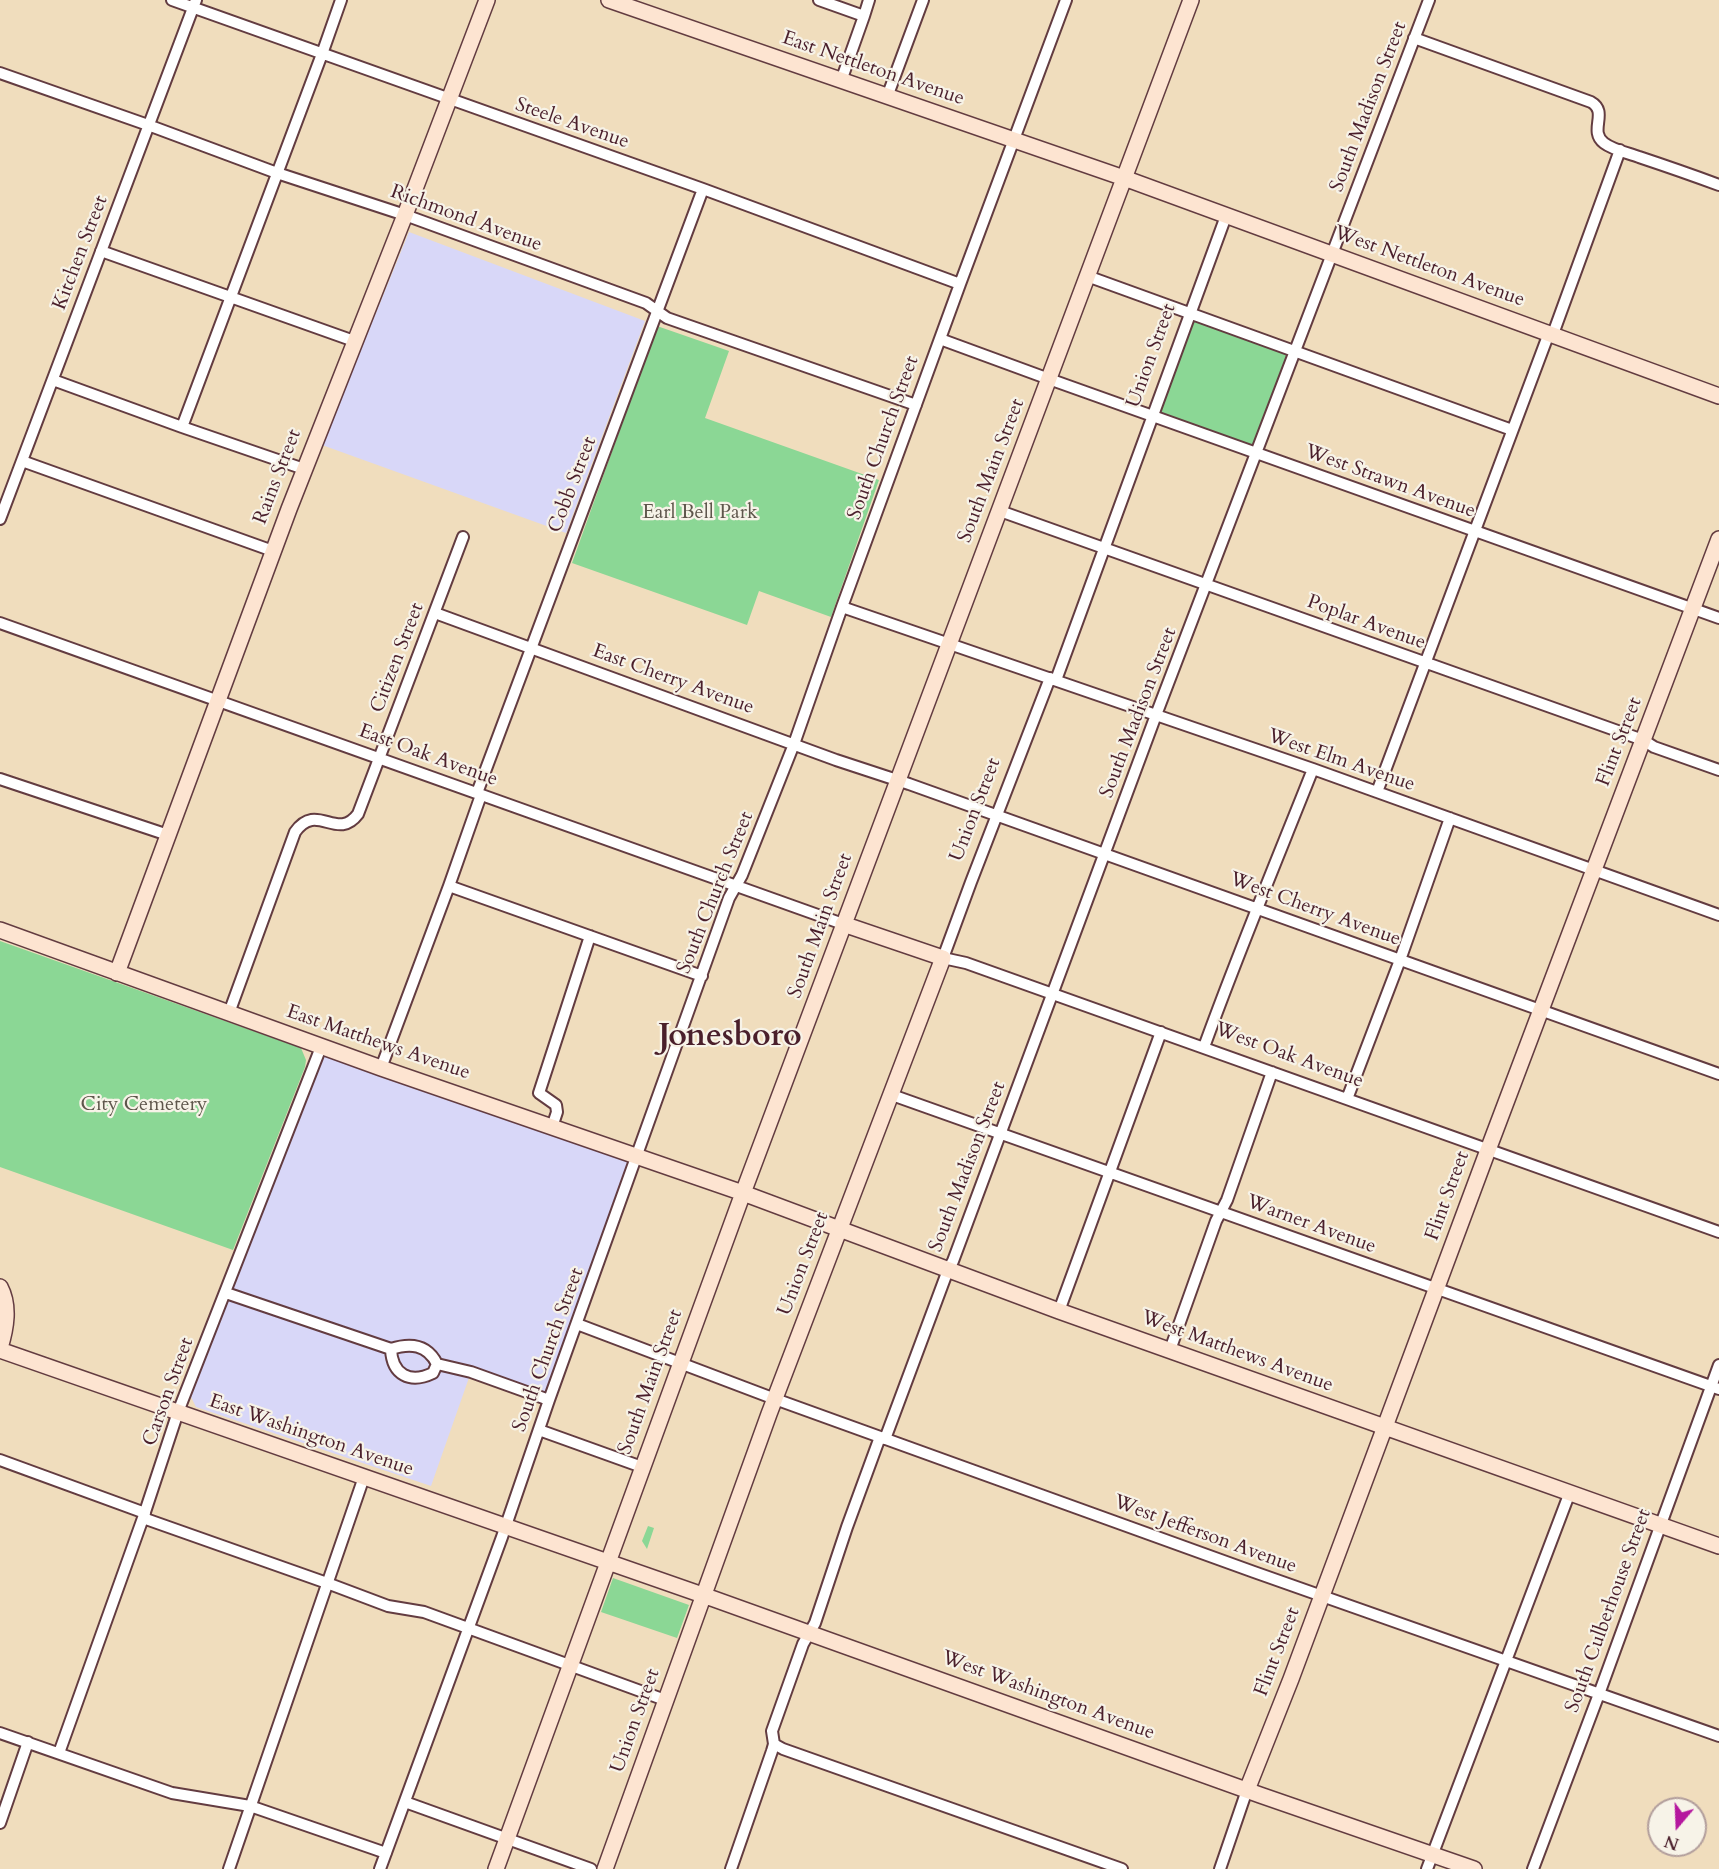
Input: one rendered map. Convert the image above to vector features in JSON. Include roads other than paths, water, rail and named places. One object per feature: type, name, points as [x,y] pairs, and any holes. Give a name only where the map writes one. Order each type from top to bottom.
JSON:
[{"type":"street","name":"Steele Avenue","points":[[172,0],[194,4],[322,54],[704,189],[960,284]]},
{"type":"street","points":[[182,427],[341,0]]},
{"type":"street","name":"Rains Street","points":[[117,972],[304,469],[487,0]]},
{"type":"street","name":"East Nettleton Avenue","points":[[609,0],[1124,178]]},
{"type":"street","points":[[819,0],[864,16]]},
{"type":"street","points":[[841,81],[869,0]]},
{"type":"street","points":[[887,97],[923,0]]},
{"type":"street","name":"South Church Street","points":[[380,1869],[506,1527],[729,898],[762,828],[794,744],[1013,139],[1066,0]]},
{"type":"street","name":"South Main Street","points":[[496,1869],[743,1192],[798,1051],[843,924],[1191,0]]},
{"type":"street","name":"South Madison Street","points":[[731,1869],[774,1744],[772,1731],[804,1644],[816,1623],[847,1527],[953,1261],[1156,716],[1429,0]]},
{"type":"street","name":"Kitchen Street","points":[[0,519],[194,4]]},
{"type":"street","points":[[1414,39],[1591,102],[1596,105],[1600,113],[1597,129],[1599,138],[1604,143],[1719,185]]},
{"type":"street","name":"Richmond Avenue","points":[[0,73],[277,173],[405,215],[646,303],[667,318],[916,405]]},
{"type":"street","points":[[1377,792],[1512,430],[1551,334],[1620,150]]},
{"type":"street","name":"West Nettleton Avenue","points":[[1124,178],[1719,396]]},
{"type":"street","name":"Cobb Street","points":[[381,1068],[449,886],[531,647],[704,189]]},
{"type":"street","name":"Union Street","points":[[605,1869],[775,1399],[997,816],[1104,548],[1226,216]]},
{"type":"street","points":[[101,251],[354,341]]},
{"type":"street","points":[[1087,276],[1512,430]]},
{"type":"street","name":"West Strawn Avenue","points":[[940,339],[1719,618]]},
{"type":"street","points":[[53,380],[304,469]]},
{"type":"street","points":[[22,461],[273,551]]},
{"type":"street","name":"Poplar Avenue","points":[[1000,511],[1643,740],[1654,747],[1719,770]]},
{"type":"street","name":"Citizen Street","points":[[229,1013],[295,832],[306,821],[315,820],[343,825],[352,822],[358,814],[463,537]]},
{"type":"street","name":"Flint Street","points":[[1220,1869],[1247,1790],[1719,540]]},
{"type":"street","name":"West Elm Avenue","points":[[842,607],[1313,769],[1719,915]]},
{"type":"street","name":"East Cherry Avenue","points":[[435,613],[898,781]]},
{"type":"street","name":"East Oak Avenue","points":[[0,623],[843,924]]},
{"type":"street","points":[[1204,1047],[1256,908],[1313,769]]},
{"type":"street","points":[[0,779],[168,835]]},
{"type":"street","name":"West Cherry Avenue","points":[[898,781],[1719,1074]]},
{"type":"street","points":[[1347,1099],[1400,960],[1450,818]]},
{"type":"street","points":[[449,886],[702,976]]},
{"type":"street","name":"West Oak Avenue","points":[[843,924],[943,958],[966,963],[1719,1232]]},
{"type":"street","name":"East Matthews Avenue","points":[[0,930],[321,1047],[743,1192]]},
{"type":"street","points":[[552,1127],[557,1112],[556,1105],[539,1093],[591,936]]},
{"type":"street","points":[[1059,1311],[1161,1032]]},
{"type":"street","name":"Carson Street","points":[[59,1753],[144,1516],[178,1412],[321,1047]]},
{"type":"street","points":[[1170,1350],[1272,1072]]},
{"type":"street","name":"Warner Avenue","points":[[892,1095],[1715,1387]]},
{"type":"street","name":"West Matthews Avenue","points":[[743,1192],[1059,1311],[1719,1546]]},
{"type":"street","points":[[0,1287],[6,1317],[0,1349]]},
{"type":"street","points":[[226,1293],[391,1349],[409,1344],[417,1346],[427,1350],[437,1364],[471,1372],[549,1401]]},
{"type":"street","name":"West Jefferson Avenue","points":[[577,1323],[775,1399],[1719,1736]]},
{"type":"street","name":"East Washington Avenue","points":[[0,1349],[608,1562]]},
{"type":"street","points":[[391,1349],[391,1358],[395,1366],[408,1378],[422,1378],[433,1373],[437,1364]]},
{"type":"street","name":"South Culberhouse Street","points":[[1533,1869],[1659,1525],[1715,1387],[1719,1365]]},
{"type":"street","points":[[539,1430],[642,1467]]},
{"type":"street","points":[[0,1460],[388,1606],[424,1612],[665,1700]]},
{"type":"street","points":[[229,1869],[364,1477]]},
{"type":"street","points":[[1430,1862],[1570,1492]]},
{"type":"street","name":"West Washington Avenue","points":[[608,1562],[1247,1790],[1430,1862],[1474,1869]]},
{"type":"street","points":[[0,1733],[172,1793],[250,1806],[386,1853]]},
{"type":"street","points":[[0,1823],[28,1743]]},
{"type":"street","points":[[774,1744],[1122,1869]]},
{"type":"street","points":[[405,1802],[591,1869]]},
{"type":"district","name":"Jonesboro","points":[[730,1038]]},
{"type":"park label","name":"Earl Bell Park","points":[[700,513]]},
{"type":"park label","name":"City Cemetery","points":[[144,1105]]}]
